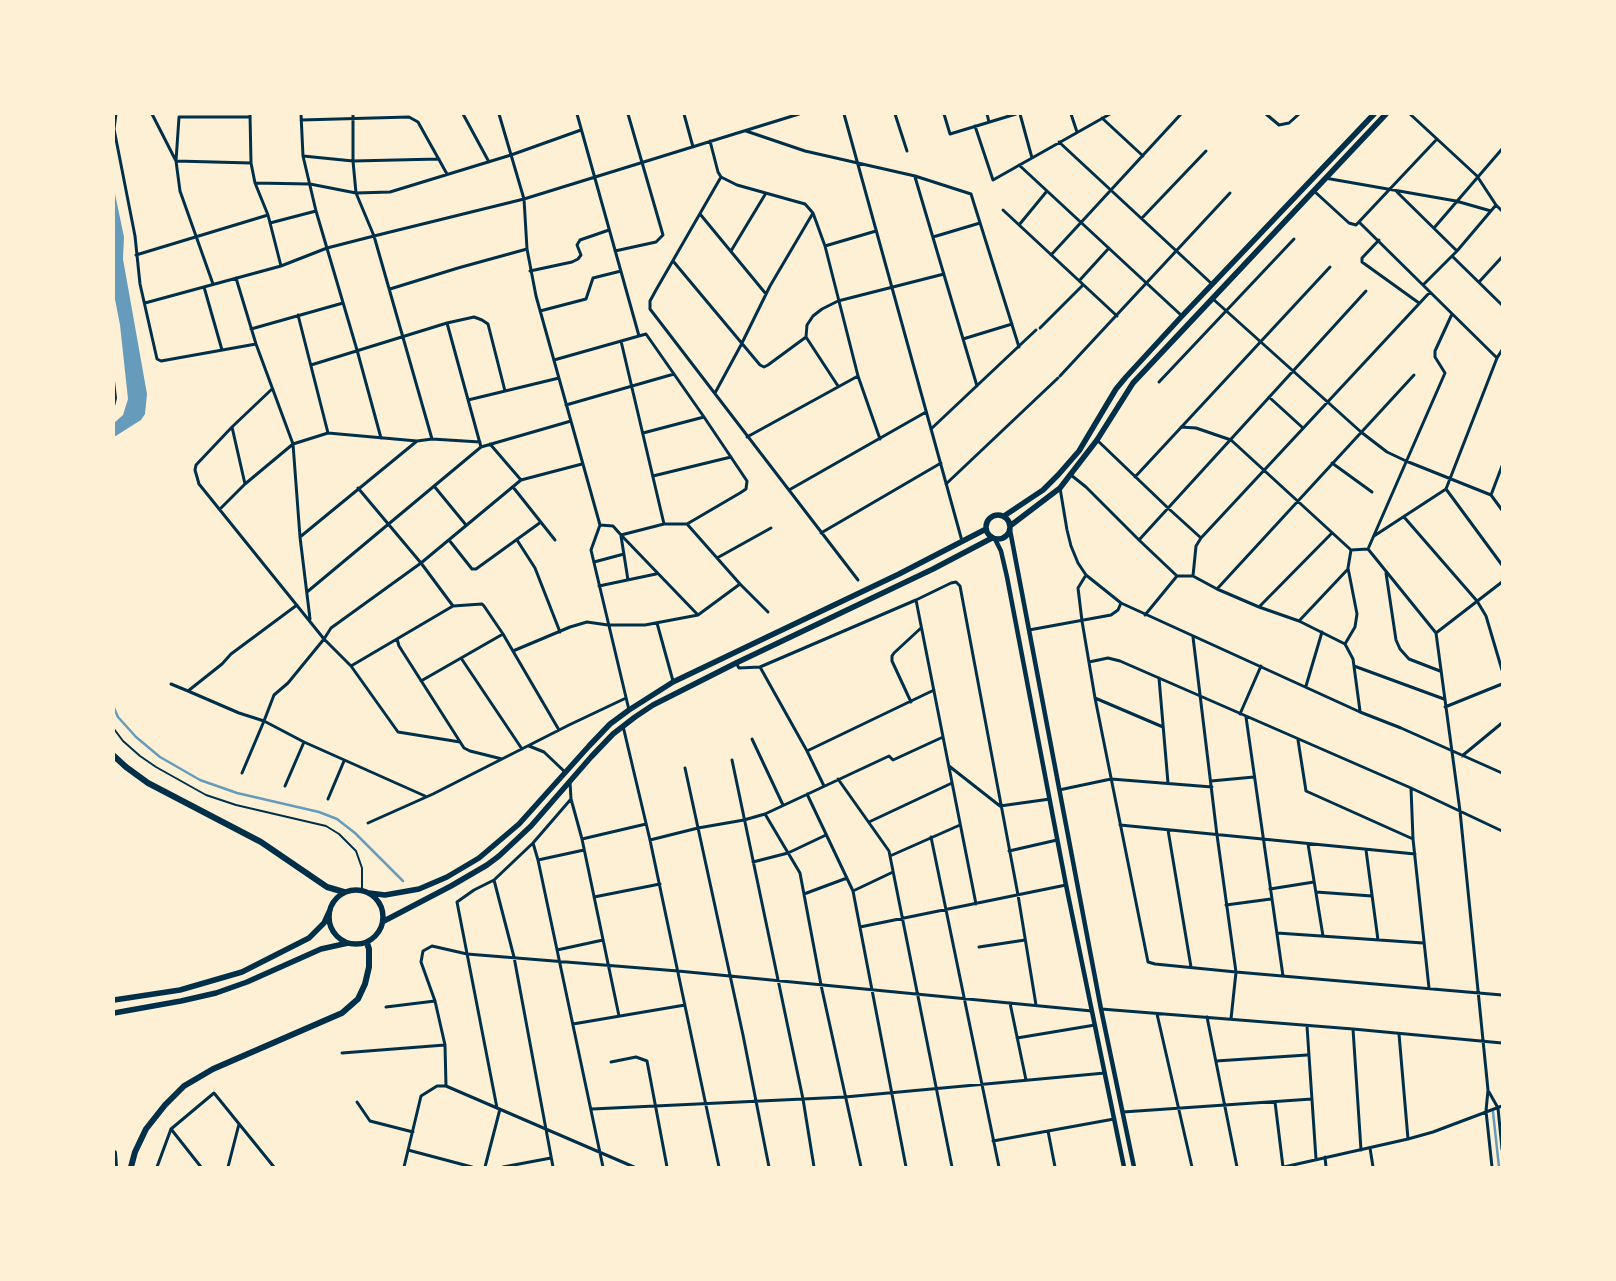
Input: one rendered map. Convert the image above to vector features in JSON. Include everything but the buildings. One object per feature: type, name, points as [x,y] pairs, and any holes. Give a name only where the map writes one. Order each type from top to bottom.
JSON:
[{"type":"highway","points":[[114,756],[148,783],[262,842],[326,887],[344,892]]},
{"type":"highway","points":[[131,1167],[135,1152],[146,1129],[165,1105],[184,1086],[213,1069],[342,1013],[358,999],[365,984],[369,968],[367,943]]},
{"type":"highway","points":[[114,1154],[115,1167]]},
{"type":"main road","points":[[994,539],[986,529],[986,524],[991,517],[995,515],[1004,516],[1042,490],[1058,475],[1079,450],[1116,389],[1212,284],[1374,114]]},
{"type":"main road","points":[[114,1013],[216,993],[247,982],[321,948],[348,943],[367,943],[376,936],[384,921],[487,865],[526,830],[591,757],[623,726],[661,700],[994,539],[1005,538],[1010,528],[1060,488],[1071,475],[1097,440],[1133,383],[1386,114]]},
{"type":"main road","points":[[1004,516],[1010,528]]},
{"type":"main road","points":[[369,893],[385,894],[419,890],[447,877],[479,858],[519,824],[610,724],[673,682],[899,574],[986,529]]},
{"type":"main road","points":[[114,1000],[180,990],[242,972],[308,938],[324,923],[338,897],[350,890],[362,890],[375,896],[382,908],[384,921]]},
{"type":"main road","points":[[330,910],[329,918],[334,934],[348,943]]},
{"type":"street","points":[[116,114],[114,129],[135,236],[136,254],[145,303],[159,361],[256,344]]},
{"type":"street","points":[[152,114],[176,161]]},
{"type":"street","points":[[301,114],[303,156],[316,211],[381,438]]},
{"type":"street","points":[[353,114],[353,161],[356,193],[374,236],[432,439]]},
{"type":"street","points":[[463,114],[490,162]]},
{"type":"street","points":[[506,114],[499,115],[524,199],[530,270],[558,378],[600,525],[591,550],[629,710]]},
{"type":"street","points":[[576,114],[639,336]]},
{"type":"street","points":[[615,251],[656,242],[663,235],[628,114]]},
{"type":"street","points":[[684,114],[693,146]]},
{"type":"street","points":[[145,303],[281,266],[327,248],[524,199],[799,114]]},
{"type":"street","points":[[844,114],[962,541]]},
{"type":"street","points":[[896,114],[907,151]]},
{"type":"street","points":[[944,114],[950,134],[1016,114]]},
{"type":"street","points":[[987,114],[989,122]]},
{"type":"street","points":[[1020,114],[1032,158]]},
{"type":"street","points":[[1072,114],[1077,132]]},
{"type":"street","points":[[975,126],[993,180],[1110,114]]},
{"type":"street","points":[[1051,255],[1181,114]]},
{"type":"street","points":[[1266,114],[1279,125],[1289,123],[1300,114]]},
{"type":"street","points":[[1410,114],[1478,176],[1496,206],[1502,211]]},
{"type":"street","points":[[213,284],[180,191],[176,161],[179,115],[250,115],[251,163],[255,183],[268,215],[281,266]]},
{"type":"street","points":[[301,120],[409,117],[418,122],[447,174]]},
{"type":"street","points":[[1102,118],[1143,156]]},
{"type":"street","points":[[255,183],[310,184],[356,193],[390,192],[490,162],[581,130]]},
{"type":"street","points":[[744,131],[805,151],[915,176],[971,194],[1019,347]]},
{"type":"street","points":[[1314,191],[1349,223],[1356,225],[1360,223],[1437,139]]},
{"type":"street","points":[[710,141],[721,177],[737,185],[806,204],[813,213],[825,246],[858,376],[880,439]]},
{"type":"street","points":[[1059,142],[1212,284]]},
{"type":"street","points":[[1434,228],[1502,149]]},
{"type":"street","points":[[1142,218],[1206,151]]},
{"type":"street","points":[[303,156],[353,161],[439,159]]},
{"type":"street","points":[[176,161],[251,163]]},
{"type":"street","points":[[1019,165],[1182,316]]},
{"type":"street","points":[[915,176],[977,386]]},
{"type":"street","points":[[721,177],[672,261],[649,306],[653,314],[858,580]]},
{"type":"street","points":[[1326,178],[1456,201],[1491,211]]},
{"type":"street","points":[[1396,190],[1457,251]]},
{"type":"street","points":[[1019,225],[1048,191]]},
{"type":"street","points":[[731,251],[766,193]]},
{"type":"street","points":[[946,484],[1059,377],[1230,193]]},
{"type":"street","points":[[1423,285],[1457,251],[1496,206]]},
{"type":"street","points":[[1003,210],[1117,316]]},
{"type":"street","points":[[270,223],[316,211]]},
{"type":"street","points":[[699,213],[766,294]]},
{"type":"street","points":[[715,394],[742,345],[766,294],[813,213]]},
{"type":"street","points":[[136,254],[268,215]]},
{"type":"street","points":[[933,238],[980,223]]},
{"type":"street","points":[[1360,223],[1497,358]]},
{"type":"street","points":[[530,270],[572,262],[578,259],[581,255],[577,245],[580,240],[609,230]]},
{"type":"street","points":[[825,246],[876,230]]},
{"type":"street","points":[[1159,382],[1294,239]]},
{"type":"street","points":[[1379,240],[1362,258],[1362,262],[1420,303]]},
{"type":"street","points":[[1079,281],[1109,248]]},
{"type":"street","points":[[390,289],[527,249]]},
{"type":"street","points":[[1452,256],[1502,305]]},
{"type":"street","points":[[1479,282],[1502,257]]},
{"type":"street","points":[[672,261],[760,365],[764,367],[768,365],[806,337]]},
{"type":"street","points":[[1134,477],[1330,267]]},
{"type":"street","points":[[540,312],[586,299],[593,278],[621,271]]},
{"type":"street","points":[[838,386],[806,337],[807,325],[813,316],[838,301],[944,274]]},
{"type":"street","points":[[236,278],[256,344],[293,444],[300,537],[310,622]]},
{"type":"street","points":[[931,429],[1083,285]]},
{"type":"street","points":[[204,287],[222,350]]},
{"type":"street","points":[[1139,540],[1366,291]]},
{"type":"street","points":[[1193,576],[1196,546],[1201,538],[1430,292]]},
{"type":"street","points":[[1212,299],[1361,432],[1387,452],[1406,462],[1491,495],[1502,510]]},
{"type":"street","points":[[251,329],[343,303]]},
{"type":"street","points":[[1368,549],[1445,373],[1435,357],[1435,351],[1452,314]]},
{"type":"street","points":[[298,316],[328,433]]},
{"type":"street","points":[[311,365],[403,335],[474,317],[488,324],[505,391]]},
{"type":"street","points":[[447,323],[481,447]]},
{"type":"street","points":[[963,339],[1012,324]]},
{"type":"street","points":[[554,360],[646,334],[747,481],[746,489],[687,524],[664,524],[621,535]]},
{"type":"street","points":[[621,341],[664,524]]},
{"type":"street","points":[[1374,536],[1446,489],[1497,358],[1502,350]]},
{"type":"street","points":[[566,405],[674,374]]},
{"type":"street","points":[[1217,589],[1414,375]]},
{"type":"street","points":[[747,437],[858,376]]},
{"type":"street","points":[[468,400],[558,378]]},
{"type":"street","points":[[272,389],[196,465],[195,470],[199,484],[324,639],[351,666],[398,732],[460,742]]},
{"type":"street","points":[[1269,397],[1303,428]]},
{"type":"street","points":[[789,490],[926,412]]},
{"type":"street","points":[[643,434],[704,416]]},
{"type":"street","points":[[307,592],[481,447],[570,421]]},
{"type":"street","points":[[232,427],[245,484]]},
{"type":"street","points":[[1181,427],[1196,428],[1231,440],[1351,550],[1368,549]]},
{"type":"street","points":[[220,509],[245,484],[293,444],[328,433],[417,441],[432,439],[480,442]]},
{"type":"street","points":[[1097,440],[1134,477],[1201,538]]},
{"type":"street","points":[[300,537],[417,441]]},
{"type":"street","points":[[490,444],[521,480]]},
{"type":"street","points":[[653,476],[731,457]]},
{"type":"street","points":[[822,532],[941,463]]},
{"type":"street","points":[[1332,463],[1372,492]]},
{"type":"street","points":[[242,773],[274,695],[288,683],[331,628],[420,564],[521,480],[582,464]]},
{"type":"street","points":[[1491,495],[1502,466]]},
{"type":"street","points":[[1071,475],[1086,487],[1177,576],[1193,576],[1217,589],[1259,607],[1299,621],[1345,644],[1354,660],[1360,712]]},
{"type":"street","points":[[434,486],[466,525]]},
{"type":"street","points":[[513,487],[555,540]]},
{"type":"street","points":[[358,488],[453,606]]},
{"type":"street","points":[[1060,488],[1071,546],[1078,563],[1086,575],[1121,603],[1360,712],[1401,728],[1502,774]]},
{"type":"street","points":[[1446,489],[1502,565]]},
{"type":"street","points":[[1404,517],[1477,600],[1486,616],[1502,670]]},
{"type":"street","points":[[449,540],[472,569],[480,566],[541,522]]},
{"type":"street","points":[[687,524],[740,584],[768,612]]},
{"type":"street","points":[[600,525],[613,526],[698,615]]},
{"type":"street","points":[[717,558],[771,528]]},
{"type":"street","points":[[1010,528],[1101,1010],[1134,1167]]},
{"type":"street","points":[[1259,607],[1332,532]]},
{"type":"street","points":[[621,535],[628,580]]},
{"type":"street","points":[[994,539],[1001,551],[1007,577],[1066,885],[1124,1167]]},
{"type":"street","points":[[517,540],[535,568],[560,632]]},
{"type":"street","points":[[1368,549],[1436,633],[1460,812],[1484,1042],[1488,1090],[1486,1111],[1492,1167]]},
{"type":"street","points":[[1345,644],[1356,627],[1357,614],[1348,568],[1351,550]]},
{"type":"street","points":[[594,562],[624,554]]},
{"type":"street","points":[[1299,621],[1348,568]]},
{"type":"street","points":[[1386,571],[1396,640],[1400,649],[1409,659],[1440,671]]},
{"type":"street","points":[[599,586],[657,574]]},
{"type":"street","points":[[1086,575],[1078,588],[1082,621],[1095,698],[1148,962],[1236,972],[1502,995]]},
{"type":"street","points":[[1146,615],[1177,576]]},
{"type":"street","points":[[736,663],[739,668],[760,667],[951,583],[956,582],[960,586],[1018,895],[1036,1005]]},
{"type":"street","points":[[1436,633],[1502,582]]},
{"type":"street","points":[[513,651],[570,627],[588,622],[608,625],[645,625],[698,615],[740,584]]},
{"type":"street","points":[[916,600],[976,904]]},
{"type":"street","points":[[1029,630],[1111,615],[1118,610],[1121,603]]},
{"type":"street","points":[[188,691],[232,654],[297,605]]},
{"type":"street","points":[[351,666],[453,606],[484,606],[503,634],[559,730]]},
{"type":"street","points":[[657,623],[673,682]]},
{"type":"street","points":[[911,702],[892,661],[892,656],[921,628]]},
{"type":"street","points":[[1306,686],[1322,632]]},
{"type":"street","points":[[421,682],[503,634]]},
{"type":"street","points":[[1193,636],[1236,972],[1231,1019]]},
{"type":"street","points":[[397,639],[399,646],[421,682],[464,748],[502,760]]},
{"type":"street","points":[[461,658],[522,749]]},
{"type":"street","points":[[1089,662],[1108,658],[1120,661],[1411,788],[1502,831]]},
{"type":"street","points":[[1240,714],[1261,666]]},
{"type":"street","points":[[1354,666],[1444,699]]},
{"type":"street","points":[[760,667],[807,751],[824,786]]},
{"type":"street","points":[[1159,678],[1168,783]]},
{"type":"street","points":[[172,684],[239,713],[264,721],[304,742],[420,795],[428,795]]},
{"type":"street","points":[[1445,707],[1502,684]]},
{"type":"street","points":[[807,751],[934,690]]},
{"type":"street","points":[[368,823],[502,760],[626,698]]},
{"type":"street","points":[[1095,698],[1163,727]]},
{"type":"street","points":[[1246,717],[1283,976]]},
{"type":"street","points":[[1461,756],[1502,723]]},
{"type":"street","points":[[623,726],[660,884],[719,1167]]},
{"type":"street","points":[[650,840],[765,814],[889,756],[893,760],[943,737]]},
{"type":"street","points":[[752,739],[783,805]]},
{"type":"street","points":[[1298,740],[1306,791],[1413,839]]},
{"type":"street","points":[[286,786],[304,742]]},
{"type":"street","points":[[528,746],[544,752],[565,772]]},
{"type":"street","points":[[328,799],[344,760]]},
{"type":"street","points":[[732,760],[803,1099],[814,1167]]},
{"type":"street","points":[[949,765],[1000,806],[1050,799]]},
{"type":"street","points":[[685,768],[770,1167]]},
{"type":"street","points":[[1211,781],[1254,777]]},
{"type":"street","points":[[838,779],[889,851],[952,1167]]},
{"type":"street","points":[[1059,790],[1112,779],[1212,787]]},
{"type":"street","points":[[570,782],[571,799],[582,838],[618,1016]]},
{"type":"street","points":[[869,822],[952,783]]},
{"type":"street","points":[[1411,788],[1413,839],[1429,988]]},
{"type":"street","points":[[807,794],[853,891],[906,1167]]},
{"type":"street","points":[[485,1167],[499,1108],[457,902],[474,890],[494,880],[533,843],[571,799]]},
{"type":"street","points":[[765,814],[800,873],[821,984],[860,1167]]},
{"type":"street","points":[[582,838],[646,824]]},
{"type":"street","points":[[890,856],[960,825]]},
{"type":"street","points":[[1120,825],[1415,854]]},
{"type":"street","points":[[1168,830],[1192,967]]},
{"type":"street","points":[[753,862],[788,853],[826,835]]},
{"type":"street","points":[[931,838],[999,1167]]},
{"type":"street","points":[[1009,851],[1058,840]]},
{"type":"street","points":[[533,843],[603,1167]]},
{"type":"street","points":[[1308,844],[1323,936]]},
{"type":"street","points":[[538,860],[584,850]]},
{"type":"street","points":[[1366,850],[1378,940]]},
{"type":"street","points":[[853,891],[893,872]]},
{"type":"street","points":[[804,894],[847,878]]},
{"type":"street","points":[[494,880],[514,958],[552,1167]]},
{"type":"street","points":[[1270,890],[1314,882]]},
{"type":"street","points":[[594,896],[660,884]]},
{"type":"street","points":[[860,927],[1066,885]]},
{"type":"street","points":[[1316,892],[1372,896]]},
{"type":"street","points":[[1226,905],[1271,899]]},
{"type":"street","points":[[1276,933],[1423,943]]},
{"type":"street","points":[[557,950],[603,940]]},
{"type":"street","points":[[979,947],[1025,940]]},
{"type":"street","points":[[446,1086],[444,1045],[435,1002],[421,962],[423,951],[432,946],[467,954],[778,980],[1092,1011]]},
{"type":"street","points":[[386,1007],[435,1002]]},
{"type":"street","points":[[1010,1003],[1026,1080]]},
{"type":"street","points":[[573,1024],[685,1005]]},
{"type":"street","points":[[1101,1010],[1353,1029],[1502,1044]]},
{"type":"street","points":[[1156,1014],[1192,1167]]},
{"type":"street","points":[[1207,1017],[1237,1167]]},
{"type":"street","points":[[1017,1038],[1095,1026]]},
{"type":"street","points":[[1306,1026],[1316,1159]]},
{"type":"street","points":[[1353,1029],[1361,1150]]},
{"type":"street","points":[[1399,1034],[1408,1139]]},
{"type":"street","points":[[342,1053],[444,1045]]},
{"type":"street","points":[[1216,1061],[1308,1055]]},
{"type":"street","points":[[611,1062],[636,1057],[648,1061],[666,1167]]},
{"type":"street","points":[[592,1109],[846,1097],[1105,1073]]},
{"type":"street","points":[[404,1167],[421,1096],[437,1086],[446,1086],[634,1167]]},
{"type":"street","points":[[1488,1090],[1498,1108],[1502,1149]]},
{"type":"street","points":[[157,1167],[171,1129],[214,1093],[274,1167]]},
{"type":"street","points":[[1122,1112],[1312,1099]]},
{"type":"street","points":[[358,1102],[370,1121],[413,1132]]},
{"type":"street","points":[[1275,1102],[1283,1167],[1408,1139],[1433,1132],[1502,1106]]},
{"type":"street","points":[[993,1141],[1114,1119]]},
{"type":"street","points":[[228,1167],[239,1124]]},
{"type":"street","points":[[171,1129],[201,1167]]},
{"type":"street","points":[[1048,1131],[1055,1167]]},
{"type":"street","points":[[1370,1148],[1372,1167]]},
{"type":"street","points":[[408,1150],[472,1167]]},
{"type":"street","points":[[1325,1157],[1326,1167]]},
{"type":"street","points":[[503,1167],[551,1158]]},
{"type":"lane","points":[[114,381],[116,398],[114,406]]},
{"type":"lane","points":[[114,729],[123,741],[140,756],[206,795],[236,805],[326,826],[339,834],[356,851],[362,868],[362,890]]},
{"type":"water","points":[[114,189],[124,237],[123,259],[147,394],[145,414],[141,420],[114,437],[114,423],[123,415],[128,399],[120,325],[114,294]]},
{"type":"waterway","points":[[114,708],[118,717],[136,737],[160,757],[200,780],[237,793],[319,812],[337,819],[355,833],[403,881]]},
{"type":"waterway","points":[[1493,1112],[1499,1167]]}]
